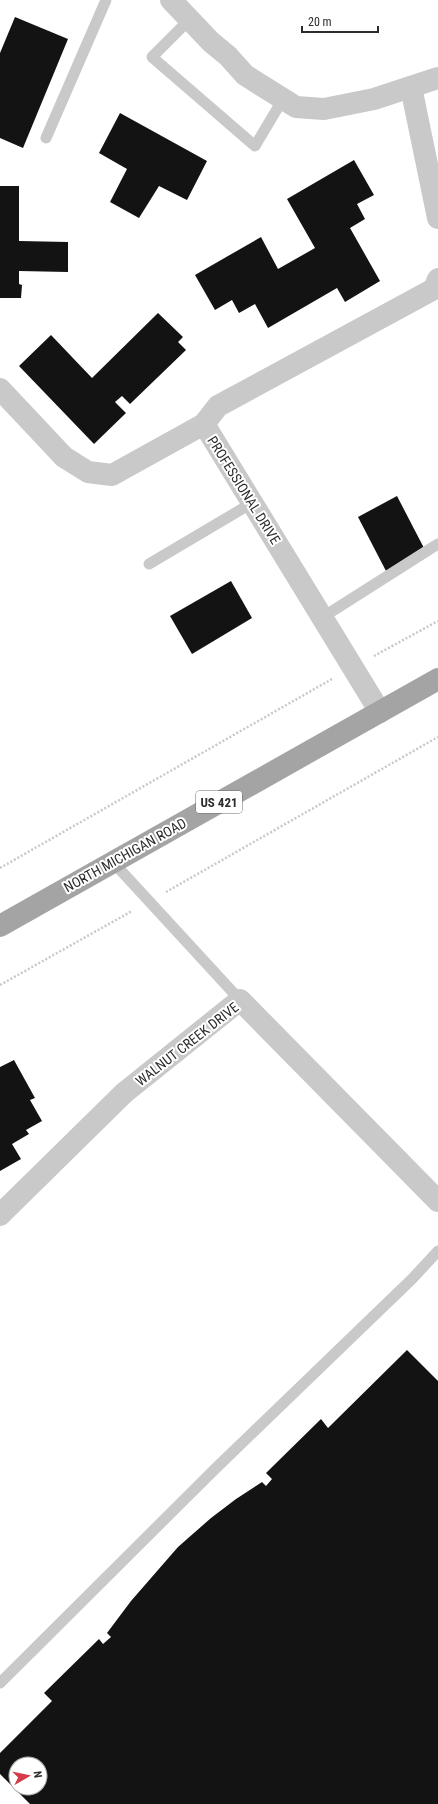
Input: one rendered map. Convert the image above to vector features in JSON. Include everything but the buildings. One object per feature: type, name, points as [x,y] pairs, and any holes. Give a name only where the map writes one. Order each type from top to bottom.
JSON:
[{"type":"main road","name":"NORTH MICHIGAN ROAD","points":[[0,926],[438,679]]},
{"type":"street","points":[[170,0],[211,42],[228,56],[245,75],[296,107],[324,109],[374,98],[438,78]]},
{"type":"street","points":[[411,87],[438,218]]},
{"type":"street","name":"PROFESSIONAL DRIVE","points":[[380,712],[204,424],[218,406],[434,289],[438,279]]},
{"type":"street","points":[[0,389],[64,457],[88,472],[112,475],[204,424]]},
{"type":"street","name":"WALNUT CREEK DRIVE","points":[[0,1215],[124,1093],[240,1000],[438,1201]]},
{"type":"lane","points":[[46,138],[106,0]]},
{"type":"lane","points":[[190,19],[152,57],[255,146],[283,99]]},
{"type":"lane","points":[[149,564],[252,503]]},
{"type":"lane","points":[[322,617],[438,544]]},
{"type":"lane","points":[[113,862],[240,1000]]},
{"type":"lane","points":[[0,1683],[216,1468],[412,1279],[438,1251]]},
{"type":"path","points":[[0,868],[353,667],[438,621]]},
{"type":"path","points":[[0,985],[438,737]]}]
